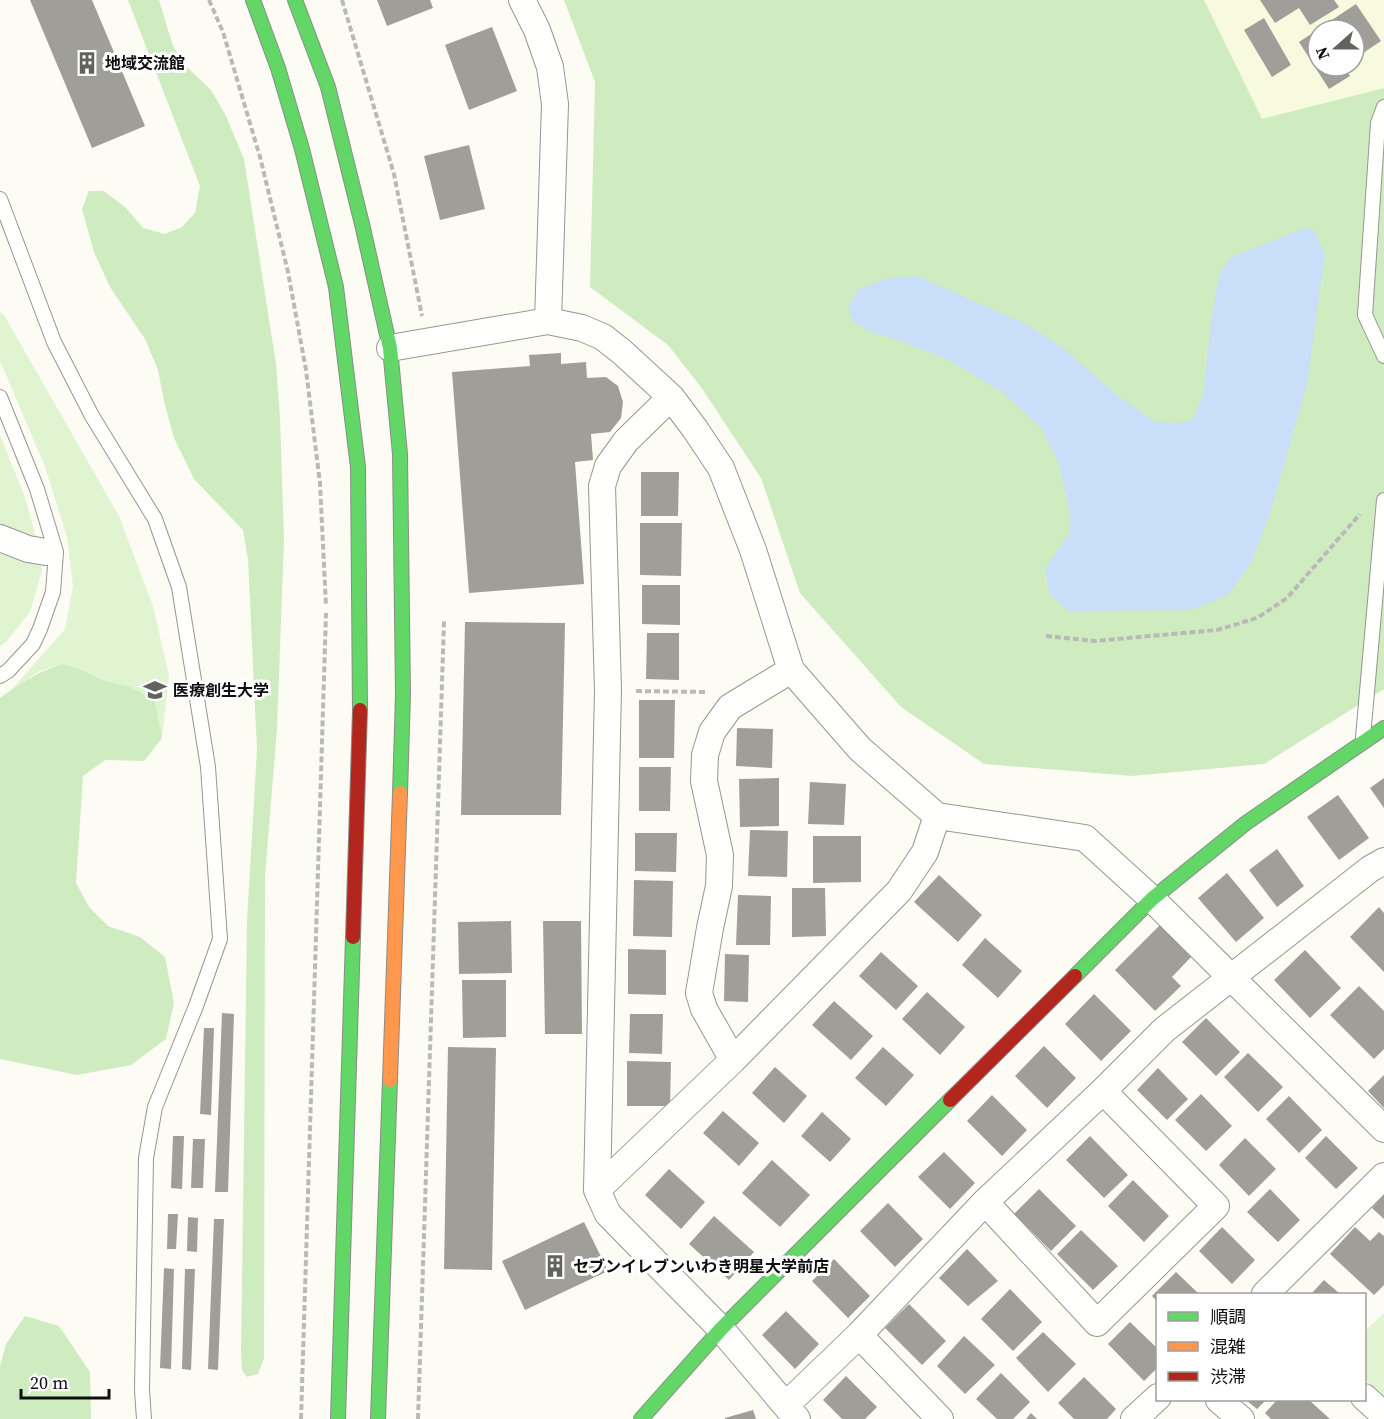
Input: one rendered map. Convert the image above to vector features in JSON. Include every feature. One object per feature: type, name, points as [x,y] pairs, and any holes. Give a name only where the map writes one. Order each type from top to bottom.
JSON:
[{"type":"street","points":[[253,0],[278,68],[302,149],[336,287],[358,467],[361,690],[338,1419]]},
{"type":"street","points":[[295,0],[328,87],[362,224],[390,348],[400,454],[403,694],[378,1419]]},
{"type":"street","points":[[522,0],[537,30],[550,67],[555,104],[548,321]]},
{"type":"street","points":[[390,348],[548,321],[582,327],[603,337],[670,397],[721,468],[753,550],[791,670],[860,749],[937,816],[1085,838],[1152,899],[1384,1130]]},
{"type":"street","points":[[670,397],[627,441],[608,466],[602,486],[608,690],[597,1190],[608,1214],[721,1329],[791,1412],[859,1335],[985,1202],[1164,1030],[1229,977],[1370,869],[1384,861]]},
{"type":"street","points":[[0,538],[28,549],[46,552]]},
{"type":"street","points":[[733,1060],[704,1009],[699,993],[719,886],[720,855],[704,782],[705,755],[712,732],[730,707],[791,670]]},
{"type":"street","points":[[646,1417],[721,1329],[1152,899],[1246,823],[1384,728]]},
{"type":"street","points":[[597,1190],[733,1060],[899,891],[925,852],[937,816]]},
{"type":"street","points":[[985,1202],[1097,1323],[1216,1206],[1103,1091]]},
{"type":"street","points":[[1266,1293],[1384,1176]]},
{"type":"street","points":[[859,1335],[940,1419]]},
{"type":"street","points":[[1134,1419],[1156,1399]]},
{"type":"street","points":[[1366,1399],[1384,1415]]},
{"type":"street","points":[[1220,1401],[1240,1419]]},
{"type":"lane","points":[[1384,107],[1378,123],[1365,315],[1384,356]]},
{"type":"lane","points":[[0,199],[54,342],[92,416],[155,519],[179,587],[208,767],[220,939],[196,1006],[154,1107],[146,1158],[142,1390],[144,1419]]},
{"type":"lane","points":[[0,397],[37,489],[56,552],[53,592],[40,629],[33,644],[8,671],[0,676]]},
{"type":"lane","points":[[1363,742],[1384,500]]},
{"type":"path","points":[[209,0],[223,32],[260,157],[288,272],[306,370],[321,483],[326,610],[301,1419]]},
{"type":"path","points":[[342,0],[394,174],[428,342]]},
{"type":"path","points":[[1046,636],[1095,641],[1217,630],[1257,618],[1287,598],[1362,512]]},
{"type":"path","points":[[418,1419],[444,621]]},
{"type":"path","points":[[608,690],[712,692],[730,707]]},
{"type":"green space","points":[[128,0],[159,0],[173,46],[186,66],[211,90],[225,114],[244,159],[276,364],[284,539],[277,729],[265,876],[264,1358],[258,1374],[247,1377],[242,1370],[241,1352],[247,921],[257,750],[248,559],[243,530],[194,479],[174,438],[158,370],[145,339],[110,287],[94,252],[82,209],[89,191],[104,191],[126,208],[143,228],[165,234],[182,227],[195,213],[200,186]]},
{"type":"green space","points":[[564,0],[1204,0],[1262,119],[1384,88],[1384,689],[1264,764],[1132,776],[984,764],[901,707],[800,593],[761,478],[701,387],[668,345],[590,287],[595,82]]},
{"type":"green space","points":[[1204,0],[1384,0],[1384,88],[1262,120]]},
{"type":"green space","points":[[0,312],[4,315],[119,516],[153,606],[169,676],[162,738],[155,700],[131,687],[105,681],[79,669],[62,664],[40,671],[12,689],[65,629],[73,586],[67,537],[44,464],[0,361]]},
{"type":"green space","points":[[0,435],[25,497],[42,571],[30,612],[7,641],[0,646]]},
{"type":"green space","points":[[62,664],[105,681],[131,687],[155,700],[162,738],[144,761],[105,760],[83,776],[76,883],[89,907],[108,926],[140,937],[165,957],[174,1003],[166,1039],[131,1065],[77,1075],[0,1059],[0,698],[30,678]]},
{"type":"green space","points":[[1384,1313],[1384,1399],[1366,1380],[1366,1330]]},
{"type":"green space","points":[[25,1316],[59,1326],[90,1372],[91,1419],[0,1419],[0,1366],[6,1344]]},
{"type":"water","points":[[1305,228],[1315,231],[1325,254],[1307,384],[1270,514],[1251,563],[1228,595],[1191,610],[1069,611],[1050,595],[1045,569],[1069,534],[1069,508],[1059,464],[1041,428],[1005,394],[949,360],[871,332],[853,322],[848,307],[859,289],[885,279],[917,276],[1028,325],[1063,348],[1118,396],[1155,422],[1191,421],[1203,397],[1211,321],[1219,276],[1230,258]]},
{"type":"building","name":"地域交流館","points":[[30,0],[92,0],[145,126],[92,148]]},
{"type":"building","points":[[377,0],[430,0],[433,8],[387,26]]},
{"type":"building","points":[[1260,0],[1334,0],[1339,7],[1321,18],[1306,19],[1299,8],[1275,23]]},
{"type":"building","points":[[1356,4],[1365,18],[1335,18]]},
{"type":"building","points":[[1264,18],[1291,65],[1272,77],[1244,30]]},
{"type":"building","points":[[1366,19],[1381,41],[1366,51]]},
{"type":"building","points":[[492,27],[517,91],[469,110],[445,45]]},
{"type":"building","points":[[1306,37],[1306,53],[1299,42]]},
{"type":"building","points":[[1322,78],[1347,78],[1329,89]]},
{"type":"building","points":[[469,145],[485,209],[440,220],[424,156]]},
{"type":"building","points":[[561,353],[561,364],[586,362],[587,378],[606,377],[618,386],[623,402],[621,418],[610,432],[591,434],[593,460],[575,462],[584,584],[469,593],[452,372],[530,366],[529,355]]},
{"type":"building","points":[[641,472],[679,472],[678,516],[641,516]]},
{"type":"building","points":[[640,523],[682,523],[681,576],[640,575]]},
{"type":"building","points":[[642,585],[680,585],[680,625],[642,624]]},
{"type":"building","points":[[465,622],[565,623],[561,815],[461,815]]},
{"type":"building","points":[[647,633],[679,633],[679,680],[646,679]]},
{"type":"building","points":[[639,700],[675,700],[674,758],[639,758]]},
{"type":"building","points":[[737,728],[773,729],[772,768],[736,766]]},
{"type":"building","points":[[639,767],[671,767],[670,811],[639,811]]},
{"type":"building","points":[[779,778],[779,826],[740,827],[739,779]]},
{"type":"building","points":[[1384,778],[1384,808],[1370,788]]},
{"type":"building","points":[[810,782],[846,784],[844,825],[808,824]]},
{"type":"building","points":[[1338,795],[1369,838],[1339,860],[1307,817]]},
{"type":"building","points":[[750,830],[788,831],[787,877],[748,876]]},
{"type":"building","points":[[635,833],[677,833],[676,872],[635,871]]},
{"type":"building","points":[[813,836],[861,836],[861,882],[813,883]]},
{"type":"building","points":[[1277,849],[1304,886],[1277,907],[1249,870]]},
{"type":"building","points":[[1227,873],[1264,918],[1236,942],[1198,898]]},
{"type":"building","points":[[939,875],[982,915],[958,942],[914,902]]},
{"type":"building","points":[[634,880],[673,881],[672,937],[633,936]]},
{"type":"building","points":[[792,888],[825,888],[826,936],[792,937]]},
{"type":"building","points":[[738,895],[771,896],[770,945],[736,945]]},
{"type":"building","points":[[1379,907],[1384,913],[1384,972],[1350,937]]},
{"type":"building","points":[[511,921],[512,973],[459,974],[458,922]]},
{"type":"building","points":[[543,921],[581,921],[582,1034],[545,1034]]},
{"type":"building","points":[[1160,925],[1191,957],[1172,977],[1181,986],[1155,1011],[1115,970]]},
{"type":"building","points":[[985,938],[1022,971],[998,998],[962,965]]},
{"type":"building","points":[[628,949],[666,950],[666,995],[628,994]]},
{"type":"building","points":[[1305,950],[1341,988],[1310,1018],[1274,980]]},
{"type":"building","points":[[881,952],[918,986],[896,1010],[859,976]]},
{"type":"building","points":[[725,954],[749,955],[748,1002],[724,1001]]},
{"type":"building","points":[[462,980],[506,980],[506,1037],[463,1038]]},
{"type":"building","points":[[1359,986],[1384,1011],[1384,1049],[1374,1059],[1330,1015]]},
{"type":"building","points":[[927,992],[965,1027],[940,1055],[902,1019]]},
{"type":"building","points":[[1094,994],[1131,1031],[1101,1061],[1065,1024]]},
{"type":"building","points":[[834,1001],[873,1036],[851,1060],[812,1025]]},
{"type":"building","points":[[222,1013],[234,1014],[228,1192],[215,1192]]},
{"type":"building","points":[[630,1014],[663,1014],[662,1054],[629,1053]]},
{"type":"building","points":[[1206,1018],[1240,1052],[1216,1076],[1182,1042]]},
{"type":"building","points":[[204,1028],[214,1028],[211,1115],[200,1114]]},
{"type":"building","points":[[1044,1046],[1076,1078],[1047,1108],[1015,1076]]},
{"type":"building","points":[[448,1047],[496,1048],[492,1270],[444,1269]]},
{"type":"building","points":[[883,1047],[914,1075],[886,1106],[855,1078]]},
{"type":"building","points":[[1248,1053],[1283,1087],[1258,1112],[1224,1077]]},
{"type":"building","points":[[627,1061],[671,1062],[670,1106],[627,1106]]},
{"type":"building","points":[[775,1067],[807,1096],[784,1123],[752,1093]]},
{"type":"building","points":[[1158,1068],[1188,1099],[1167,1120],[1137,1090]]},
{"type":"building","points":[[1384,1075],[1384,1108],[1368,1091]]},
{"type":"building","points":[[1201,1094],[1232,1126],[1206,1151],[1175,1120]]},
{"type":"building","points":[[992,1095],[1027,1130],[1002,1156],[967,1121]]},
{"type":"building","points":[[1289,1096],[1322,1130],[1299,1153],[1266,1119]]},
{"type":"building","points":[[723,1111],[759,1143],[739,1166],[703,1133]]},
{"type":"building","points":[[822,1112],[851,1139],[830,1162],[801,1136]]},
{"type":"building","points":[[173,1136],[184,1136],[182,1189],[171,1188]]},
{"type":"building","points":[[1090,1136],[1128,1175],[1104,1198],[1066,1160]]},
{"type":"building","points":[[1326,1136],[1358,1168],[1336,1189],[1305,1158]]},
{"type":"building","points":[[1245,1138],[1276,1169],[1249,1196],[1219,1165]]},
{"type":"building","points":[[193,1139],[205,1139],[203,1188],[191,1188]]},
{"type":"building","points":[[944,1152],[975,1183],[950,1209],[918,1177]]},
{"type":"building","points":[[772,1160],[810,1195],[780,1227],[742,1193]]},
{"type":"building","points":[[669,1169],[705,1202],[681,1229],[645,1195]]},
{"type":"building","points":[[1133,1180],[1169,1216],[1144,1242],[1108,1206]]},
{"type":"building","points":[[1039,1189],[1076,1226],[1051,1251],[1014,1214]]},
{"type":"building","points":[[1270,1189],[1300,1220],[1278,1242],[1247,1212]]},
{"type":"building","points":[[1384,1195],[1384,1219],[1372,1208]]},
{"type":"building","points":[[888,1203],[923,1239],[895,1267],[860,1231]]},
{"type":"building","points":[[168,1214],[178,1214],[176,1249],[167,1249]]},
{"type":"building","points":[[714,1216],[754,1252],[729,1280],[689,1244]]},
{"type":"building","points":[[188,1217],[198,1218],[197,1252],[187,1251]]},
{"type":"building","points":[[214,1219],[224,1219],[218,1370],[208,1369]]},
{"type":"building","name":"セブンイレブンいわき明星大学前店","points":[[584,1222],[608,1271],[525,1310],[502,1261]]},
{"type":"building","points":[[1222,1227],[1255,1260],[1232,1284],[1199,1251]]},
{"type":"building","points":[[1355,1227],[1370,1241],[1379,1232],[1384,1236],[1384,1285],[1374,1295],[1330,1254]]},
{"type":"building","points":[[1081,1230],[1118,1266],[1093,1290],[1057,1254]]},
{"type":"building","points":[[967,1249],[998,1281],[968,1306],[939,1278]]},
{"type":"building","points":[[834,1259],[870,1296],[848,1318],[812,1281]]},
{"type":"building","points":[[164,1268],[174,1269],[171,1369],[160,1368]]},
{"type":"building","points":[[185,1269],[195,1269],[191,1370],[182,1369]]},
{"type":"building","points":[[1176,1272],[1198,1293],[1156,1293],[1156,1300],[1152,1296]]},
{"type":"building","points":[[1324,1280],[1339,1293],[1312,1293]]},
{"type":"building","points":[[1010,1289],[1042,1322],[1013,1351],[981,1319]]},
{"type":"building","points":[[909,1304],[946,1341],[922,1365],[885,1328]]},
{"type":"building","points":[[786,1311],[819,1344],[795,1369],[762,1335]]},
{"type":"building","points":[[1130,1322],[1156,1347],[1156,1369],[1144,1381],[1108,1344]]},
{"type":"building","points":[[1043,1332],[1076,1364],[1048,1392],[1016,1358]]},
{"type":"building","points":[[964,1336],[995,1365],[965,1394],[937,1366]]},
{"type":"building","points":[[1001,1373],[1030,1402],[1013,1419],[997,1419],[976,1399]]},
{"type":"building","points":[[846,1376],[877,1407],[865,1419],[842,1419],[823,1400]]},
{"type":"building","points":[[1084,1377],[1116,1409],[1107,1419],[1074,1419],[1058,1403]]},
{"type":"building","points":[[1247,1401],[1265,1401],[1257,1409]]},
{"type":"building","points":[[1276,1401],[1310,1401],[1330,1419],[1271,1419],[1265,1413]]},
{"type":"building","points":[[753,1410],[756,1419],[725,1419],[725,1418]]},
{"type":"building","points":[[1031,1413],[1037,1419],[1026,1419]]},
{"type":"traffic: fast","points":[[253,0],[278,68],[302,149],[336,287],[358,467],[360,710]]},
{"type":"traffic: fast","points":[[295,0],[328,87],[390,348],[400,454],[403,694],[400,793]]},
{"type":"traffic: fast","points":[[1075,976],[1152,899],[1246,823],[1384,728]]},
{"type":"traffic: fast","points":[[338,1419],[353,937]]},
{"type":"traffic: fast","points":[[378,1419],[390,1080]]},
{"type":"traffic: fast","points":[[641,1419],[721,1329],[950,1100]]},
{"type":"traffic: slow","points":[[390,1080],[400,793]]},
{"type":"traffic: jam","points":[[353,937],[360,710]]},
{"type":"traffic: jam","points":[[950,1100],[1075,976]]},
{"type":"place","name":"地域交流館","points":[[87,63]]},
{"type":"place","name":"医療創生大学","points":[[155,690]]},
{"type":"place","name":"セブンイレブンいわき明星大学前店","points":[[555,1266]]}]
